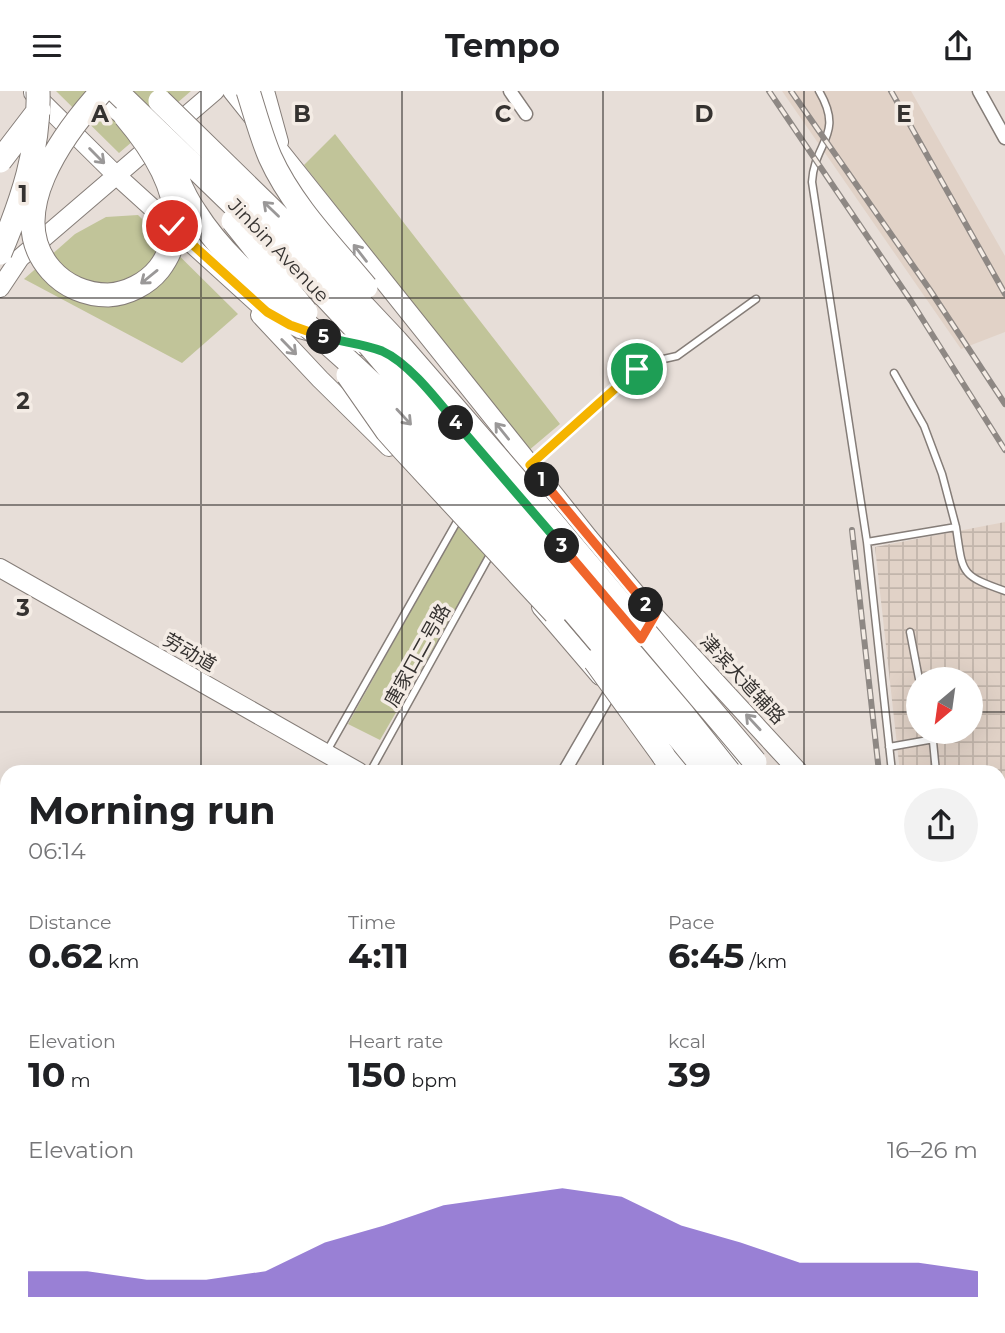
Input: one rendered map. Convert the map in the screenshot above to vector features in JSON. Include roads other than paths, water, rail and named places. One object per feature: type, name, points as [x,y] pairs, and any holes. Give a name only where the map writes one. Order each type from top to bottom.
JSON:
[{"type":"highway","points":[[0,253],[24,193],[30,170],[37,131],[38,91]]},
{"type":"highway","points":[[0,161],[54,91]]},
{"type":"highway","points":[[0,209],[34,159],[89,91]]},
{"type":"highway","points":[[119,101],[164,173],[175,207],[174,239],[165,261],[146,282],[119,293],[93,293],[66,283],[45,264],[35,232],[34,215],[40,186],[56,150],[101,91],[119,101],[250,240],[309,316],[387,431],[576,636],[669,765]]},
{"type":"highway","points":[[248,91],[271,160],[293,197],[417,352],[522,471]]},
{"type":"highway","points":[[154,94],[164,142],[175,174],[195,212],[217,242],[247,274],[356,369],[405,418],[510,537],[701,765]]},
{"type":"highway","name":"Jinbin Avenue","points":[[154,94],[345,285],[522,471],[754,765]]},
{"type":"highway","name":"Jinbin Avenue","points":[[119,101],[296,265],[354,327],[723,765]]},
{"type":"highway","points":[[217,203],[354,327]]},
{"type":"main road","points":[[30,91],[117,176],[267,312],[282,321],[326,338],[381,351],[405,368],[442,406],[641,639],[753,765]]},
{"type":"main road","name":"津滨大道辅路","points":[[232,91],[282,152],[522,471],[793,765]]},
{"type":"main road","points":[[265,91],[282,152]]},
{"type":"main road","points":[[0,288],[20,258],[211,94]]},
{"type":"main road","points":[[228,277],[271,328],[492,553],[683,765]]},
{"type":"main road","name":"劳动道","points":[[0,568],[345,765]]},
{"type":"street","points":[[510,91],[526,114]]},
{"type":"street","points":[[979,91],[1005,138]]},
{"type":"street","points":[[568,765],[655,615]]},
{"type":"lane","points":[[819,91],[828,107],[831,123],[824,147],[815,164],[812,182],[867,543],[891,765]]},
{"type":"lane","points":[[522,471],[637,369],[646,363],[677,356],[756,299]]},
{"type":"lane","points":[[894,373],[924,426],[942,474],[956,527],[962,568],[978,582],[1005,591]]},
{"type":"lane","points":[[326,753],[459,518]]},
{"type":"lane","points":[[867,543],[956,527]]},
{"type":"lane","name":"唐家口二号路","points":[[374,765],[492,553]]},
{"type":"lane","points":[[910,632],[917,667]]},
{"type":"lane","points":[[889,747],[906,742]]},
{"type":"lane","points":[[934,744],[935,765]]},
{"type":"railway","points":[[769,91],[911,301],[1005,450]]},
{"type":"railway","points":[[791,91],[930,290],[1005,404]]},
{"type":"railway","points":[[891,91],[1005,294]]},
{"type":"railway","points":[[852,530],[878,765]]}]
